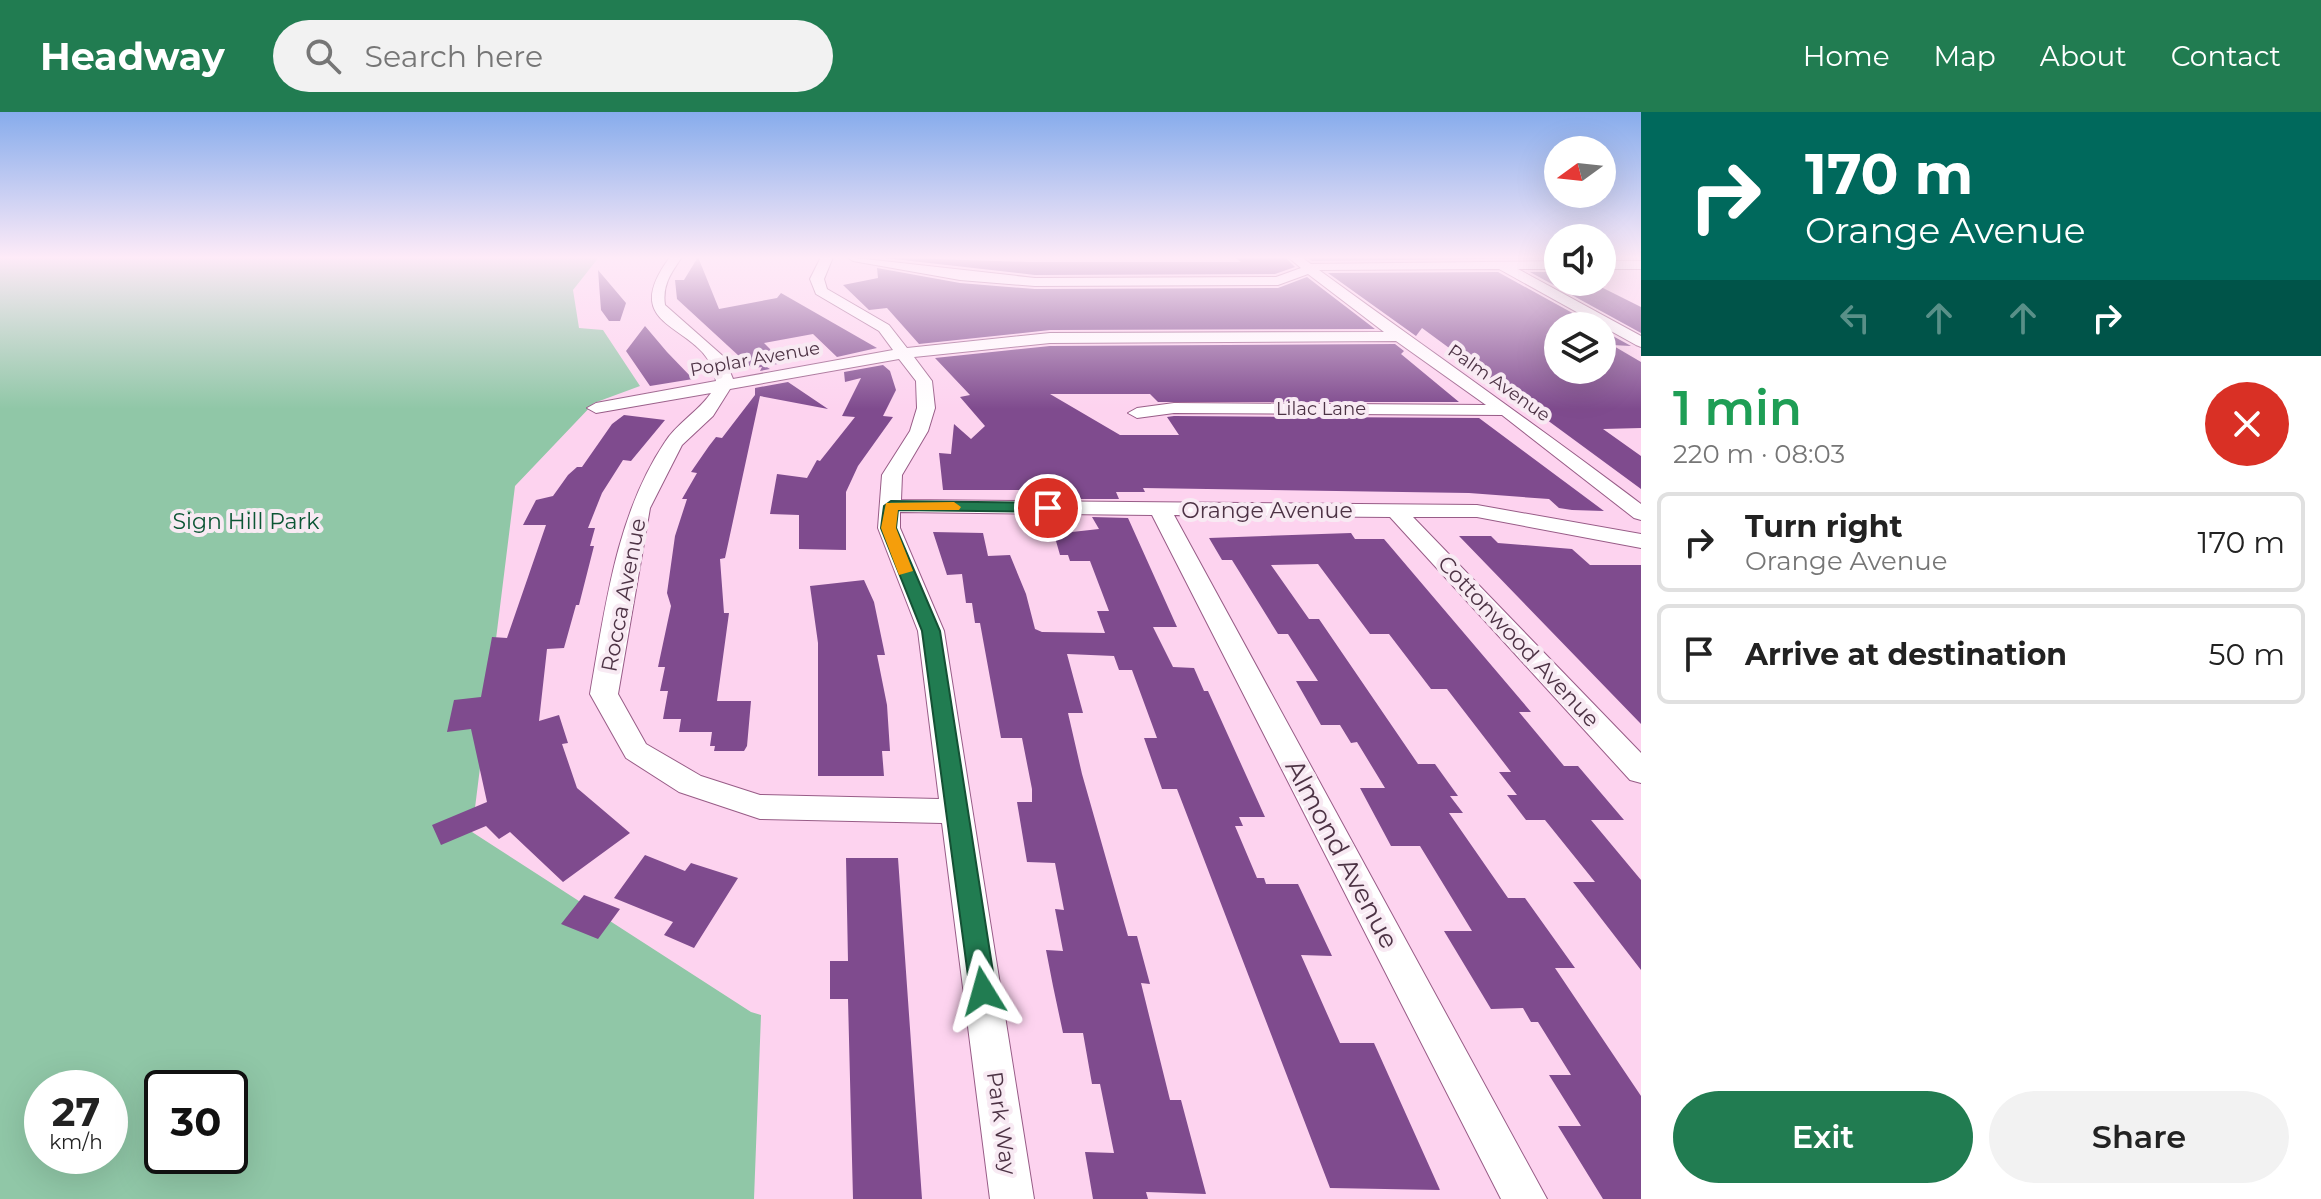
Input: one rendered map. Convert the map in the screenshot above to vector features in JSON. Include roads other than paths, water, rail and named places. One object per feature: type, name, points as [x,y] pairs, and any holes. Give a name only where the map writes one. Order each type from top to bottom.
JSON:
[{"type":"street","points":[[658,308],[720,362],[725,384]]},
{"type":"street","name":"Park Way","points":[[849,308],[884,328],[924,381],[926,408],[919,431],[892,475],[889,528],[931,631],[1012,1199]]},
{"type":"street","name":"Palm Avenue","points":[[1363,308],[1506,410],[1641,514]]},
{"type":"street","points":[[1579,308],[1641,342]]},
{"type":"street","name":"Poplar Avenue","points":[[596,408],[904,353],[1050,338],[1400,336]]},
{"type":"street","name":"Rocca Avenue","points":[[725,384],[707,412],[674,442],[640,508],[615,623],[604,694],[636,751],[690,784],[760,807],[957,811]]},
{"type":"street","name":"Lilac Lane","points":[[1137,413],[1174,408],[1506,410]]},
{"type":"street","name":"Orange Avenue","points":[[891,506],[1477,511],[1641,541]]},
{"type":"street","name":"Almond Avenue","points":[[1160,509],[1525,1199]]},
{"type":"street","name":"Cottonwood Avenue","points":[[1396,511],[1641,772]]},
{"type":"park label","name":"Sign Hill Park","points":[[246,521]]}]
